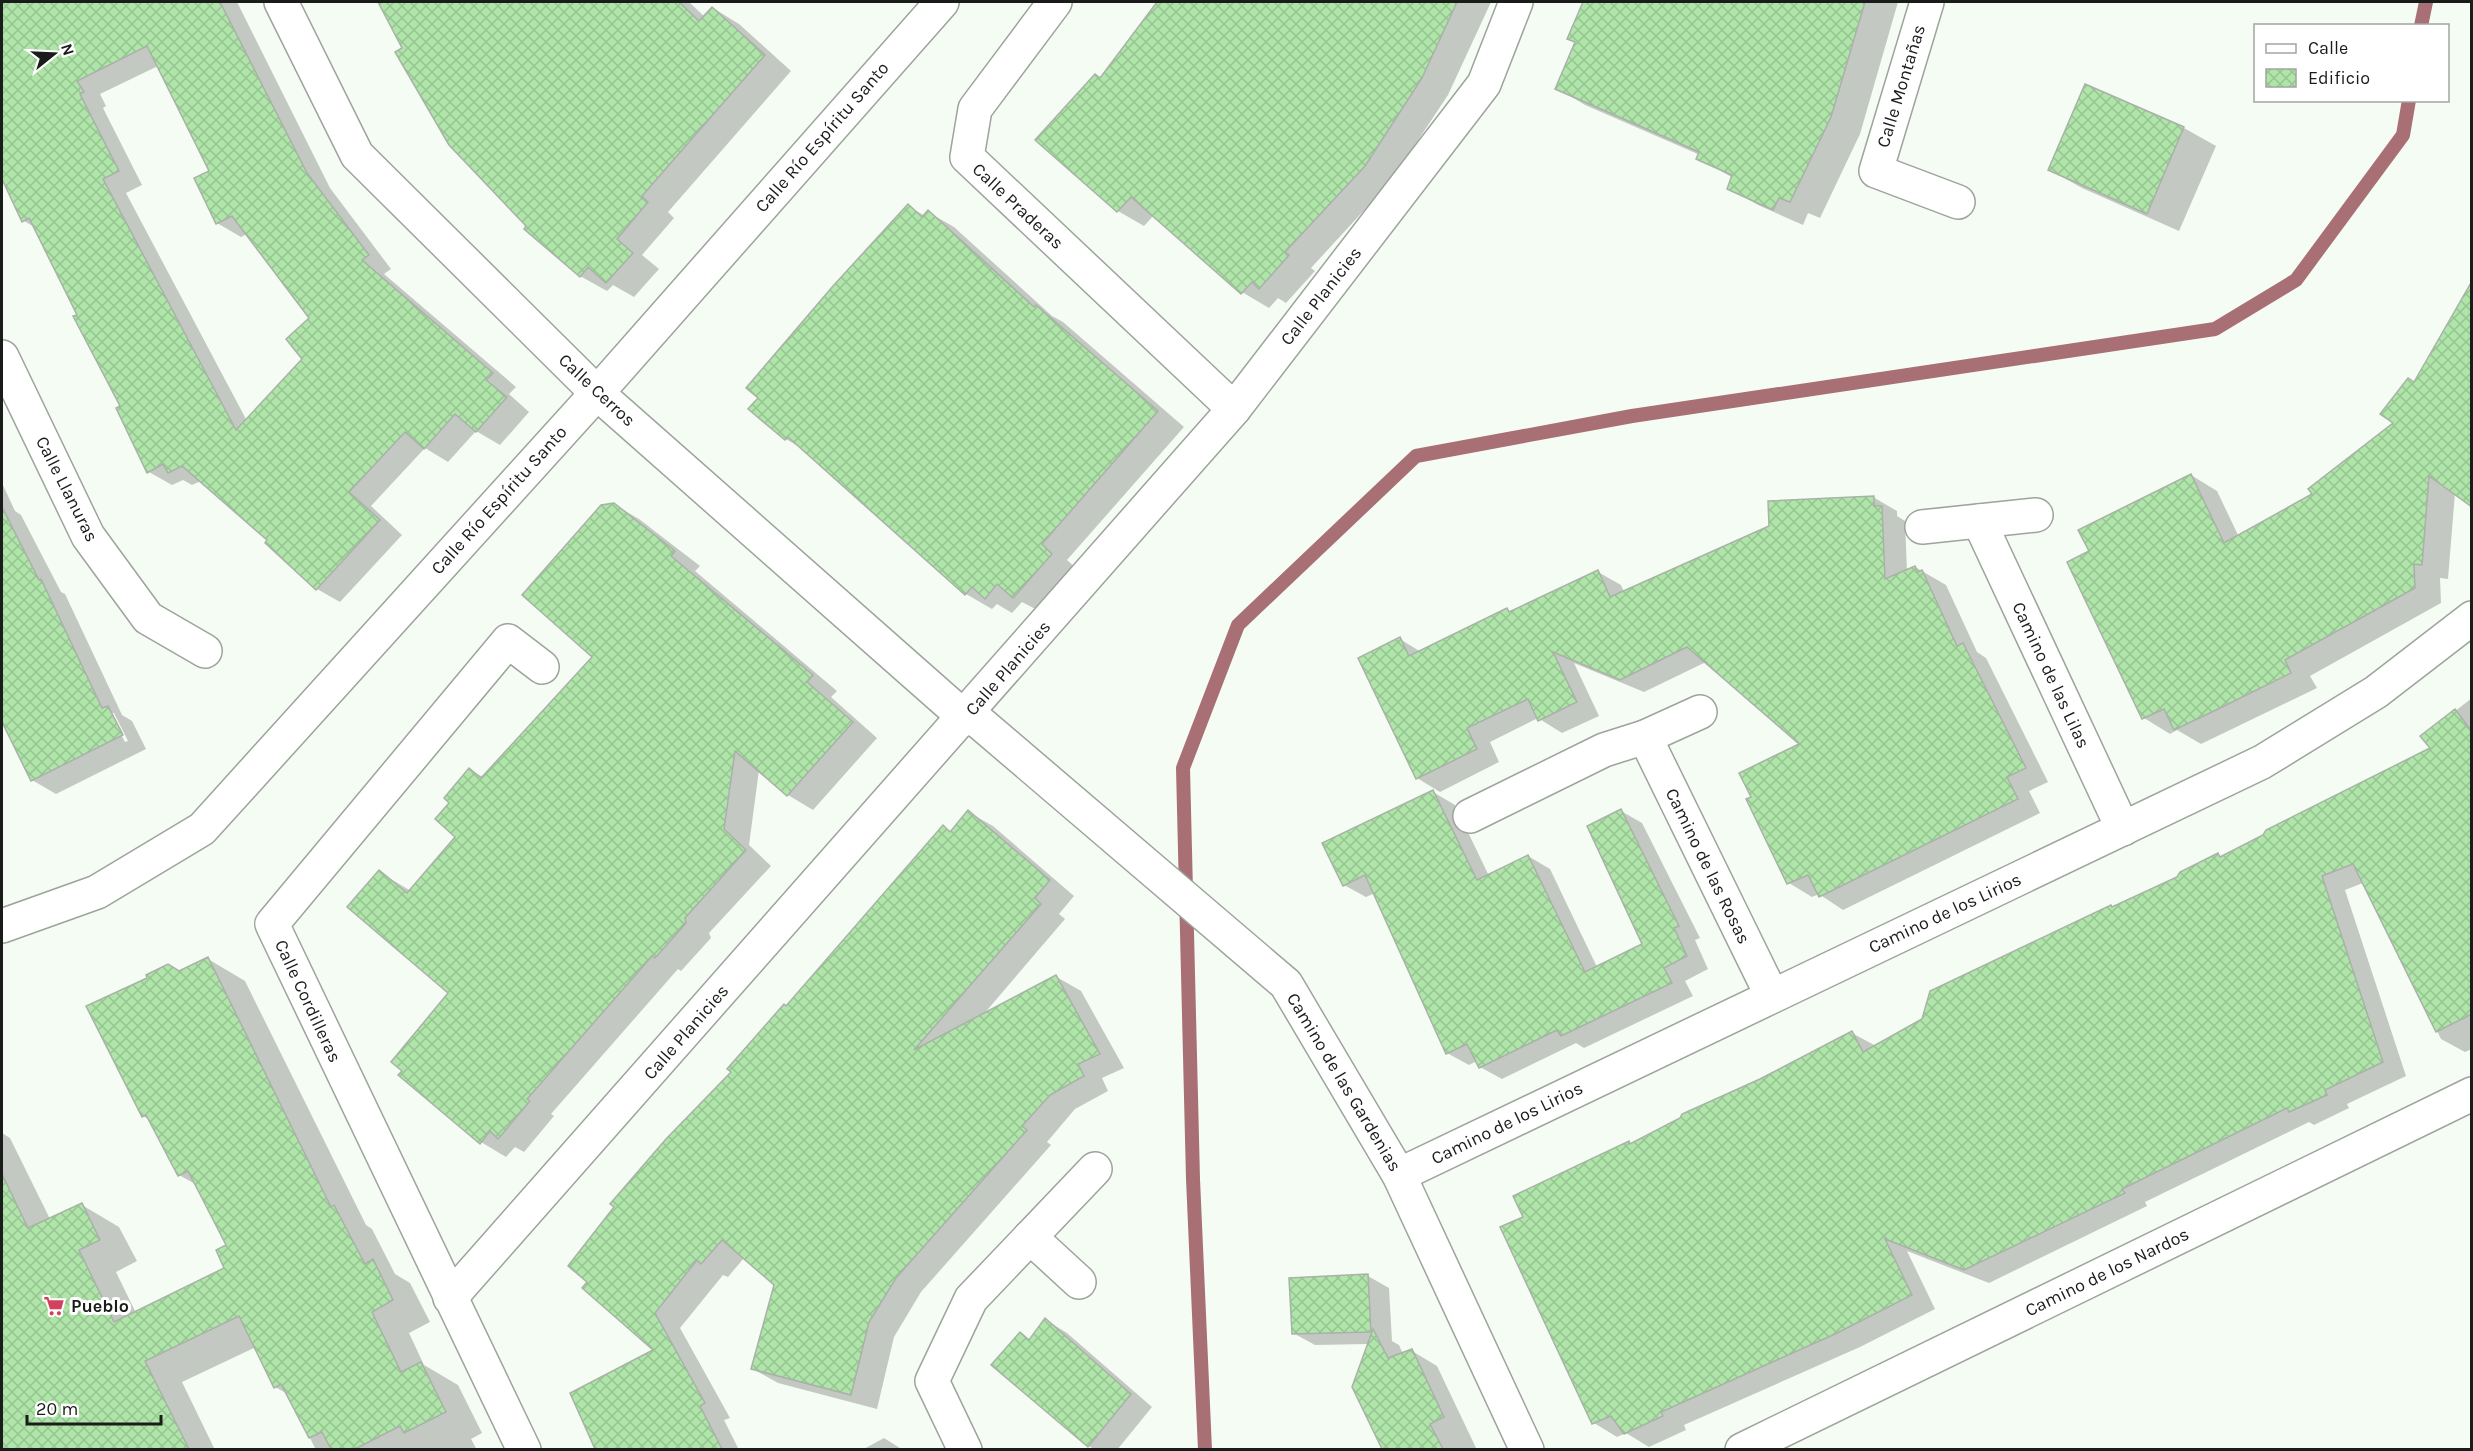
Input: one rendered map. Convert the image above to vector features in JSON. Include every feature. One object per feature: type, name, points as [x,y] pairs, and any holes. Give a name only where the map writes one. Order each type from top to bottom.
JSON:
[{"type":"street","name":"Calle Cerros","points":[[281,2],[357,155],[597,393],[971,719]]},
{"type":"street","name":"Calle Río Espíritu Santo","points":[[2,926],[97,892],[202,829],[597,393],[942,2]]},
{"type":"street","name":"Calle Praderas","points":[[1055,2],[975,109],[967,157],[1234,409]]},
{"type":"street","name":"Calle Planicies","points":[[450,1298],[971,719],[1234,409],[1484,84],[1516,2]]},
{"type":"street","name":"Calle Montañas","points":[[1927,2],[1876,171],[1958,202]]},
{"type":"street","name":"Calle Llanuras","points":[[2,357],[88,536],[148,618],[205,651]]},
{"type":"street","points":[[1922,527],[2036,515]]},
{"type":"street","name":"Camino de las Lilas","points":[[1979,521],[2123,829]]},
{"type":"street","name":"Camino de los Lirios","points":[[1400,1175],[2262,762],[2376,692],[2472,618]]},
{"type":"street","name":"Calle Cordilleras","points":[[524,1449],[272,924],[508,641],[542,667]]},
{"type":"street","points":[[1470,816],[1604,750],[1645,737],[1700,712]]},
{"type":"street","name":"Camino de las Gardenias","points":[[971,719],[1286,984],[1400,1175],[1527,1449]]},
{"type":"street","name":"Camino de las Rosas","points":[[1645,737],[1772,996]]},
{"type":"street","name":"Camino de los Nardos","points":[[1742,1449],[2472,1094]]},
{"type":"street","points":[[965,1449],[932,1381],[971,1299],[1095,1168]]},
{"type":"street","points":[[1030,1237],[1079,1282]]},
{"type":"building","points":[[2,2],[220,2],[307,173],[369,255],[362,260],[493,373],[486,380],[507,397],[476,432],[455,414],[424,449],[405,432],[349,492],[380,520],[316,590],[265,543],[267,540],[182,466],[168,473],[163,464],[147,473],[116,408],[120,406],[73,316],[77,315],[29,218],[22,222],[2,179]],"holes":[[[147,46],[209,171],[194,178],[216,224],[232,216],[309,318],[286,339],[302,359],[236,430],[103,179],[119,171],[80,94],[84,92],[77,81]]]},
{"type":"building","points":[[378,2],[679,2],[699,21],[712,7],[765,55],[642,196],[648,202],[617,239],[633,253],[606,283],[588,267],[580,277],[524,229],[526,226],[449,145],[395,52],[402,48]]},
{"type":"building","points":[[1157,2],[1457,2],[1422,78],[1365,166],[1285,252],[1289,255],[1259,289],[1252,282],[1241,294],[1131,197],[1117,212],[1035,140],[1095,74],[1100,78]]},
{"type":"building","points":[[1583,2],[1865,2],[1831,117],[1790,202],[1779,198],[1773,210],[1727,189],[1732,175],[1696,159],[1699,152],[1555,89],[1575,42],[1567,39]]},
{"type":"building","points":[[2085,84],[2184,127],[2147,214],[2048,170]]},
{"type":"building","points":[[908,204],[922,217],[928,210],[1034,307],[1036,305],[1158,411],[1042,544],[1052,554],[1013,598],[997,584],[985,599],[972,587],[965,595],[788,437],[785,440],[748,409],[758,398],[746,388],[833,286]]},
{"type":"building","points":[[2472,281],[2472,507],[2429,476],[2422,565],[2414,564],[2415,588],[2285,660],[2291,673],[2214,711],[2174,730],[2164,709],[2142,719],[2067,562],[2089,551],[2078,530],[2191,474],[2224,543],[2312,494],[2308,489],[2393,423],[2380,414],[2408,378],[2414,382]]},
{"type":"building","points":[[1874,496],[1874,506],[1882,506],[1885,579],[1915,566],[1918,572],[1922,570],[1957,646],[1963,643],[2026,768],[2007,777],[2018,799],[1819,897],[1808,875],[1787,884],[1746,799],[1751,797],[1739,773],[1799,744],[1687,647],[1620,680],[1553,652],[1577,702],[1538,721],[1528,699],[1467,728],[1477,749],[1416,779],[1358,658],[1400,637],[1409,656],[1507,608],[1509,612],[1598,570],[1610,597],[1769,526],[1768,501]]},
{"type":"building","points":[[614,503],[675,551],[671,556],[813,675],[807,682],[853,722],[787,796],[735,751],[724,829],[746,850],[685,918],[686,923],[655,958],[652,956],[527,1099],[530,1101],[498,1139],[490,1131],[480,1144],[398,1075],[402,1071],[391,1062],[448,993],[347,907],[379,870],[407,893],[455,837],[435,819],[449,803],[444,798],[469,768],[481,778],[592,657],[522,595],[601,505]]},
{"type":"building","points":[[2,507],[39,580],[41,579],[102,708],[108,706],[123,735],[31,781],[2,722]]},
{"type":"building","points":[[2455,709],[2469,728],[2472,727],[2472,1014],[2436,1032],[2353,864],[2322,876],[2383,1062],[2325,1090],[2327,1095],[2289,1112],[2287,1108],[2122,1189],[2125,1193],[1964,1270],[1885,1239],[1912,1295],[1835,1334],[1661,1412],[1663,1416],[1624,1434],[1611,1416],[1592,1424],[1500,1227],[1523,1217],[1513,1196],[1629,1141],[1630,1144],[1680,1118],[1682,1114],[1760,1079],[1852,1031],[1863,1052],[1922,1019],[1930,991],[2111,905],[2112,907],[2177,877],[2180,872],[2218,853],[2220,857],[2263,835],[2266,830],[2430,748],[2420,736]]},
{"type":"building","points":[[1433,790],[1477,880],[1528,855],[1585,972],[1642,944],[1587,826],[1621,809],[1679,926],[1674,928],[1687,956],[1664,968],[1672,983],[1561,1036],[1557,1030],[1479,1068],[1467,1044],[1446,1054],[1365,875],[1343,886],[1322,843]]},
{"type":"building","points":[[968,810],[1050,880],[1035,898],[1041,904],[914,1050],[1056,975],[1100,1054],[1078,1064],[1084,1076],[1050,1095],[1022,1126],[1027,1130],[896,1278],[869,1322],[851,1395],[751,1369],[774,1285],[722,1240],[701,1264],[697,1260],[655,1313],[705,1403],[700,1406],[722,1449],[595,1449],[570,1393],[653,1350],[582,1288],[587,1282],[568,1266],[614,1207],[610,1204],[666,1139],[731,1072],[727,1069],[784,1004],[786,1006],[943,825],[950,832]]},
{"type":"building","points":[[208,957],[331,1207],[334,1205],[365,1264],[373,1259],[393,1300],[372,1312],[401,1372],[421,1362],[446,1412],[404,1433],[400,1426],[355,1449],[331,1449],[322,1432],[309,1438],[281,1384],[274,1388],[239,1316],[145,1361],[189,1449],[2,1449],[2,1174],[28,1228],[82,1203],[100,1240],[79,1250],[114,1322],[224,1268],[216,1250],[226,1245],[188,1171],[178,1176],[146,1115],[142,1117],[86,1006],[147,978],[146,975],[168,964],[179,971]]},
{"type":"building","points":[[1368,1274],[1371,1332],[1292,1334],[1289,1278]]},
{"type":"building","points":[[1045,1318],[1131,1394],[1088,1447],[991,1365],[1020,1332],[1029,1340]]},
{"type":"building","points":[[1373,1329],[1388,1358],[1412,1349],[1444,1417],[1430,1424],[1443,1449],[1382,1449],[1352,1387]]},
{"type":"waterway","points":[[2421,24],[2426,2]]},
{"type":"waterway","points":[[1205,1450],[1193,1179],[1183,768],[1238,625],[1416,456],[1632,416],[2215,329],[2296,280],[2403,135],[2409,102]]},
{"type":"place","name":"Pueblo","points":[[54,1306]]}]
